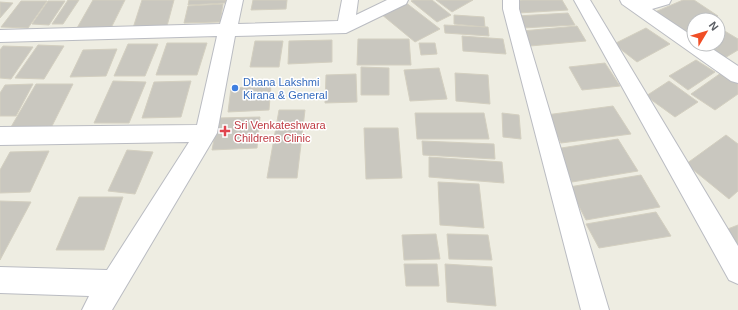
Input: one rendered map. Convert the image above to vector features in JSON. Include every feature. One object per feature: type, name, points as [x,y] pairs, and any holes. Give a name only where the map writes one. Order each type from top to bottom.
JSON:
[{"type":"street","points":[[96,310],[114,284],[206,133],[227,31],[235,0]]},
{"type":"street","points":[[346,27],[350,0]]},
{"type":"street","points":[[0,36],[346,27],[400,0]]},
{"type":"street","points":[[511,0],[511,9],[595,310]]},
{"type":"street","points":[[582,0],[738,271]]},
{"type":"street","points":[[633,4],[663,0]]},
{"type":"street","points":[[633,4],[738,76]]},
{"type":"street","points":[[0,136],[206,133]]},
{"type":"street","points":[[0,280],[114,284]]},
{"type":"building","points":[[68,0],[79,0],[63,24],[52,24]]},
{"type":"building","points":[[93,0],[125,0],[111,28],[77,28]]},
{"type":"building","points":[[142,0],[174,0],[167,26],[133,28]]},
{"type":"building","points":[[189,0],[226,0],[225,3],[188,5]]},
{"type":"building","points":[[253,0],[287,0],[286,9],[251,10]]},
{"type":"building","points":[[432,0],[451,15],[437,22],[411,1]]},
{"type":"building","points":[[436,0],[473,0],[452,12]]},
{"type":"building","points":[[562,0],[568,10],[518,13],[512,1]]},
{"type":"building","points":[[683,0],[694,0],[712,12],[686,12],[686,31],[683,32],[655,12]]},
{"type":"building","points":[[21,1],[47,1],[28,28],[1,27]]},
{"type":"building","points":[[48,1],[65,1],[49,25],[32,24]]},
{"type":"building","points":[[0,2],[13,3],[0,18]]},
{"type":"building","points":[[405,2],[440,29],[415,42],[381,14]]},
{"type":"building","points":[[223,4],[220,22],[184,23],[188,6]]},
{"type":"building","points":[[568,13],[575,25],[523,28],[517,16]]},
{"type":"building","points":[[454,15],[484,17],[485,27],[454,24]]},
{"type":"building","points":[[444,25],[488,27],[489,36],[445,33]]},
{"type":"building","points":[[577,26],[586,41],[530,46],[522,31]]},
{"type":"building","points":[[646,28],[670,44],[637,62],[614,44]]},
{"type":"building","points":[[726,32],[738,39],[738,50],[723,59],[712,52],[726,52]]},
{"type":"building","points":[[462,36],[503,39],[506,54],[463,51]]},
{"type":"building","points":[[358,39],[409,39],[411,65],[357,65]]},
{"type":"building","points":[[332,40],[332,62],[288,64],[289,41]]},
{"type":"building","points":[[255,41],[283,41],[279,67],[250,67]]},
{"type":"building","points":[[167,43],[207,43],[197,75],[156,75]]},
{"type":"building","points":[[419,43],[435,43],[437,54],[421,55]]},
{"type":"building","points":[[128,44],[158,44],[145,76],[114,76]]},
{"type":"building","points":[[38,45],[64,46],[44,79],[15,78]]},
{"type":"building","points":[[3,46],[33,47],[11,79],[0,78],[0,50]]},
{"type":"building","points":[[117,49],[106,76],[70,77],[83,50]]},
{"type":"building","points":[[696,60],[715,72],[688,90],[669,76]]},
{"type":"building","points":[[605,63],[620,86],[582,90],[569,67]]},
{"type":"building","points":[[361,67],[389,68],[389,95],[361,95]]},
{"type":"building","points":[[439,68],[447,99],[410,101],[404,70]]},
{"type":"building","points":[[455,73],[488,75],[490,104],[456,101]]},
{"type":"building","points":[[721,73],[738,83],[738,94],[715,110],[691,94]]},
{"type":"building","points":[[356,74],[357,102],[325,103],[326,75]]},
{"type":"building","points":[[113,81],[146,82],[129,123],[94,123]]},
{"type":"building","points":[[191,81],[181,117],[142,118],[154,82]]},
{"type":"building","points":[[669,81],[698,102],[675,117],[646,96]]},
{"type":"building","points":[[33,84],[16,116],[0,116],[0,93],[5,85]]},
{"type":"building","points":[[36,84],[73,84],[52,126],[11,127]]},
{"type":"building","points":[[271,86],[269,110],[228,112],[231,88]]},
{"type":"building","points":[[613,106],[631,134],[561,143],[546,115]]},
{"type":"building","points":[[279,110],[305,110],[297,178],[267,178]]},
{"type":"building","points":[[415,113],[484,113],[489,139],[417,139]]},
{"type":"building","points":[[502,113],[519,115],[521,139],[503,137]]},
{"type":"building","points":[[260,117],[257,148],[212,150],[218,118]]},
{"type":"building","points":[[364,128],[398,128],[402,178],[366,179]]},
{"type":"building","points":[[726,135],[738,144],[738,191],[729,199],[686,164]]},
{"type":"building","points":[[618,139],[638,171],[572,182],[555,149]]},
{"type":"building","points":[[422,141],[494,144],[495,159],[423,155]]},
{"type":"building","points":[[127,150],[153,152],[135,194],[108,191]]},
{"type":"building","points":[[49,151],[30,192],[0,193],[0,170],[10,152]]},
{"type":"building","points":[[429,157],[502,162],[504,183],[429,177]]},
{"type":"building","points":[[641,175],[660,207],[586,220],[569,187]]},
{"type":"building","points":[[438,182],[479,184],[484,228],[440,225]]},
{"type":"building","points":[[79,197],[123,197],[104,250],[56,250]]},
{"type":"building","points":[[0,201],[31,202],[0,260]]},
{"type":"building","points":[[656,212],[671,236],[599,248],[586,224]]},
{"type":"building","points":[[738,225],[738,245],[725,230]]},
{"type":"building","points":[[436,234],[440,259],[404,260],[402,235]]},
{"type":"building","points":[[447,234],[488,235],[492,260],[449,259]]},
{"type":"building","points":[[404,264],[437,264],[439,286],[406,286]]},
{"type":"building","points":[[445,264],[492,267],[496,306],[447,302]]},
{"type":"place","name":"Dhana Lakshmi Kirana & General","points":[[235,88]]},
{"type":"place","name":"Sri Venkateshwara Childrens Clinic","points":[[225,131]]}]
